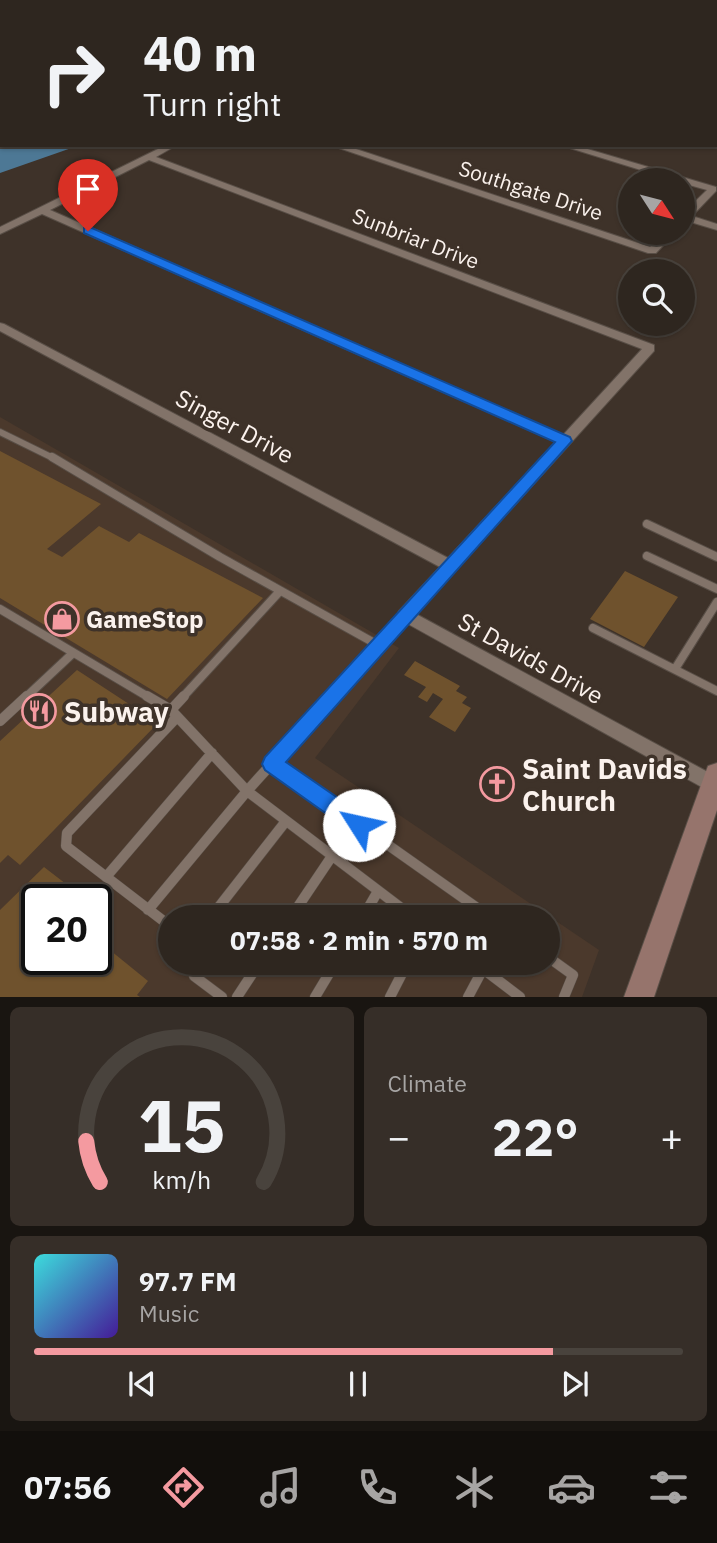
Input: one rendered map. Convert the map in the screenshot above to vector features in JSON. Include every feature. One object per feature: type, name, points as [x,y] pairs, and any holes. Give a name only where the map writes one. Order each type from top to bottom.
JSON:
[{"type":"street","points":[[0,231],[169,147]]},
{"type":"street","name":"Southgate Drive","points":[[340,147],[618,240]]},
{"type":"street","points":[[571,147],[642,168]]},
{"type":"street","name":"Sunbriar Drive","points":[[148,158],[650,348],[565,441]]},
{"type":"street","points":[[695,184],[713,189],[695,208]]},
{"type":"street","points":[[42,210],[565,441],[405,615]]},
{"type":"street","points":[[695,222],[717,227]]},
{"type":"street","name":"Southgate Drive","points":[[634,245],[652,251],[658,245]]},
{"type":"street","name":"Singer Drive","points":[[0,326],[450,566]]},
{"type":"street","name":"St Davids Drive","points":[[405,615],[715,779]]},
{"type":"street","points":[[639,997],[715,779]]},
{"type":"lane","points":[[0,432],[55,459],[280,591],[378,645]]},
{"type":"lane","points":[[647,524],[717,557]]},
{"type":"lane","points":[[647,556],[717,589]]},
{"type":"lane","points":[[158,917],[66,846],[67,833],[280,591]]},
{"type":"lane","points":[[675,669],[717,602]]},
{"type":"lane","points":[[0,609],[174,713],[247,791],[397,905]]},
{"type":"lane","points":[[148,910],[247,791],[405,615]]},
{"type":"lane","points":[[593,628],[717,691]]},
{"type":"lane","points":[[0,721],[72,654]]},
{"type":"lane","points":[[106,877],[212,754]]},
{"type":"lane","points":[[272,764],[473,905]]},
{"type":"lane","points":[[220,905],[286,821]]},
{"type":"lane","points":[[299,905],[332,856]]},
{"type":"lane","points":[[370,905],[378,891]]},
{"type":"lane","points":[[560,966],[573,975],[564,997]]},
{"type":"lane","points":[[194,975],[222,997]]},
{"type":"lane","points":[[237,997],[251,975]]},
{"type":"lane","points":[[315,997],[328,975]]},
{"type":"lane","points":[[390,997],[401,975]]},
{"type":"lane","points":[[468,997],[476,975]]},
{"type":"lane","points":[[491,975],[520,997]]},
{"type":"shaded area","points":[[0,417],[399,648],[315,758],[532,905],[158,905],[158,975],[560,975],[560,924],[599,950],[582,997],[0,997]]},
{"type":"water","points":[[0,147],[74,147],[0,173]]},
{"type":"building","points":[[0,451],[101,504],[47,549],[62,557],[99,526],[129,542],[139,533],[263,598],[167,699],[0,598]]},
{"type":"building","points":[[625,571],[678,597],[644,647],[590,619]]},
{"type":"building","points":[[415,661],[460,686],[456,691],[467,697],[462,703],[471,708],[455,732],[429,717],[443,699],[433,693],[427,702],[418,697],[426,687],[404,675]]},
{"type":"building","points":[[77,670],[158,723],[20,865],[8,855],[0,863],[0,741]]},
{"type":"building","points":[[44,867],[66,884],[27,884]]},
{"type":"building","points":[[21,889],[21,975],[112,975],[112,952],[148,981],[137,995],[140,997],[0,997],[0,910]]},
{"type":"place","name":"GameStop","points":[[62,619]]},
{"type":"place","name":"Subway","points":[[39,711]]},
{"type":"place","name":"Saint Davids Church","points":[[497,784]]},
{"type":"route","points":[[88,231],[565,441],[272,764],[359,825]]}]
